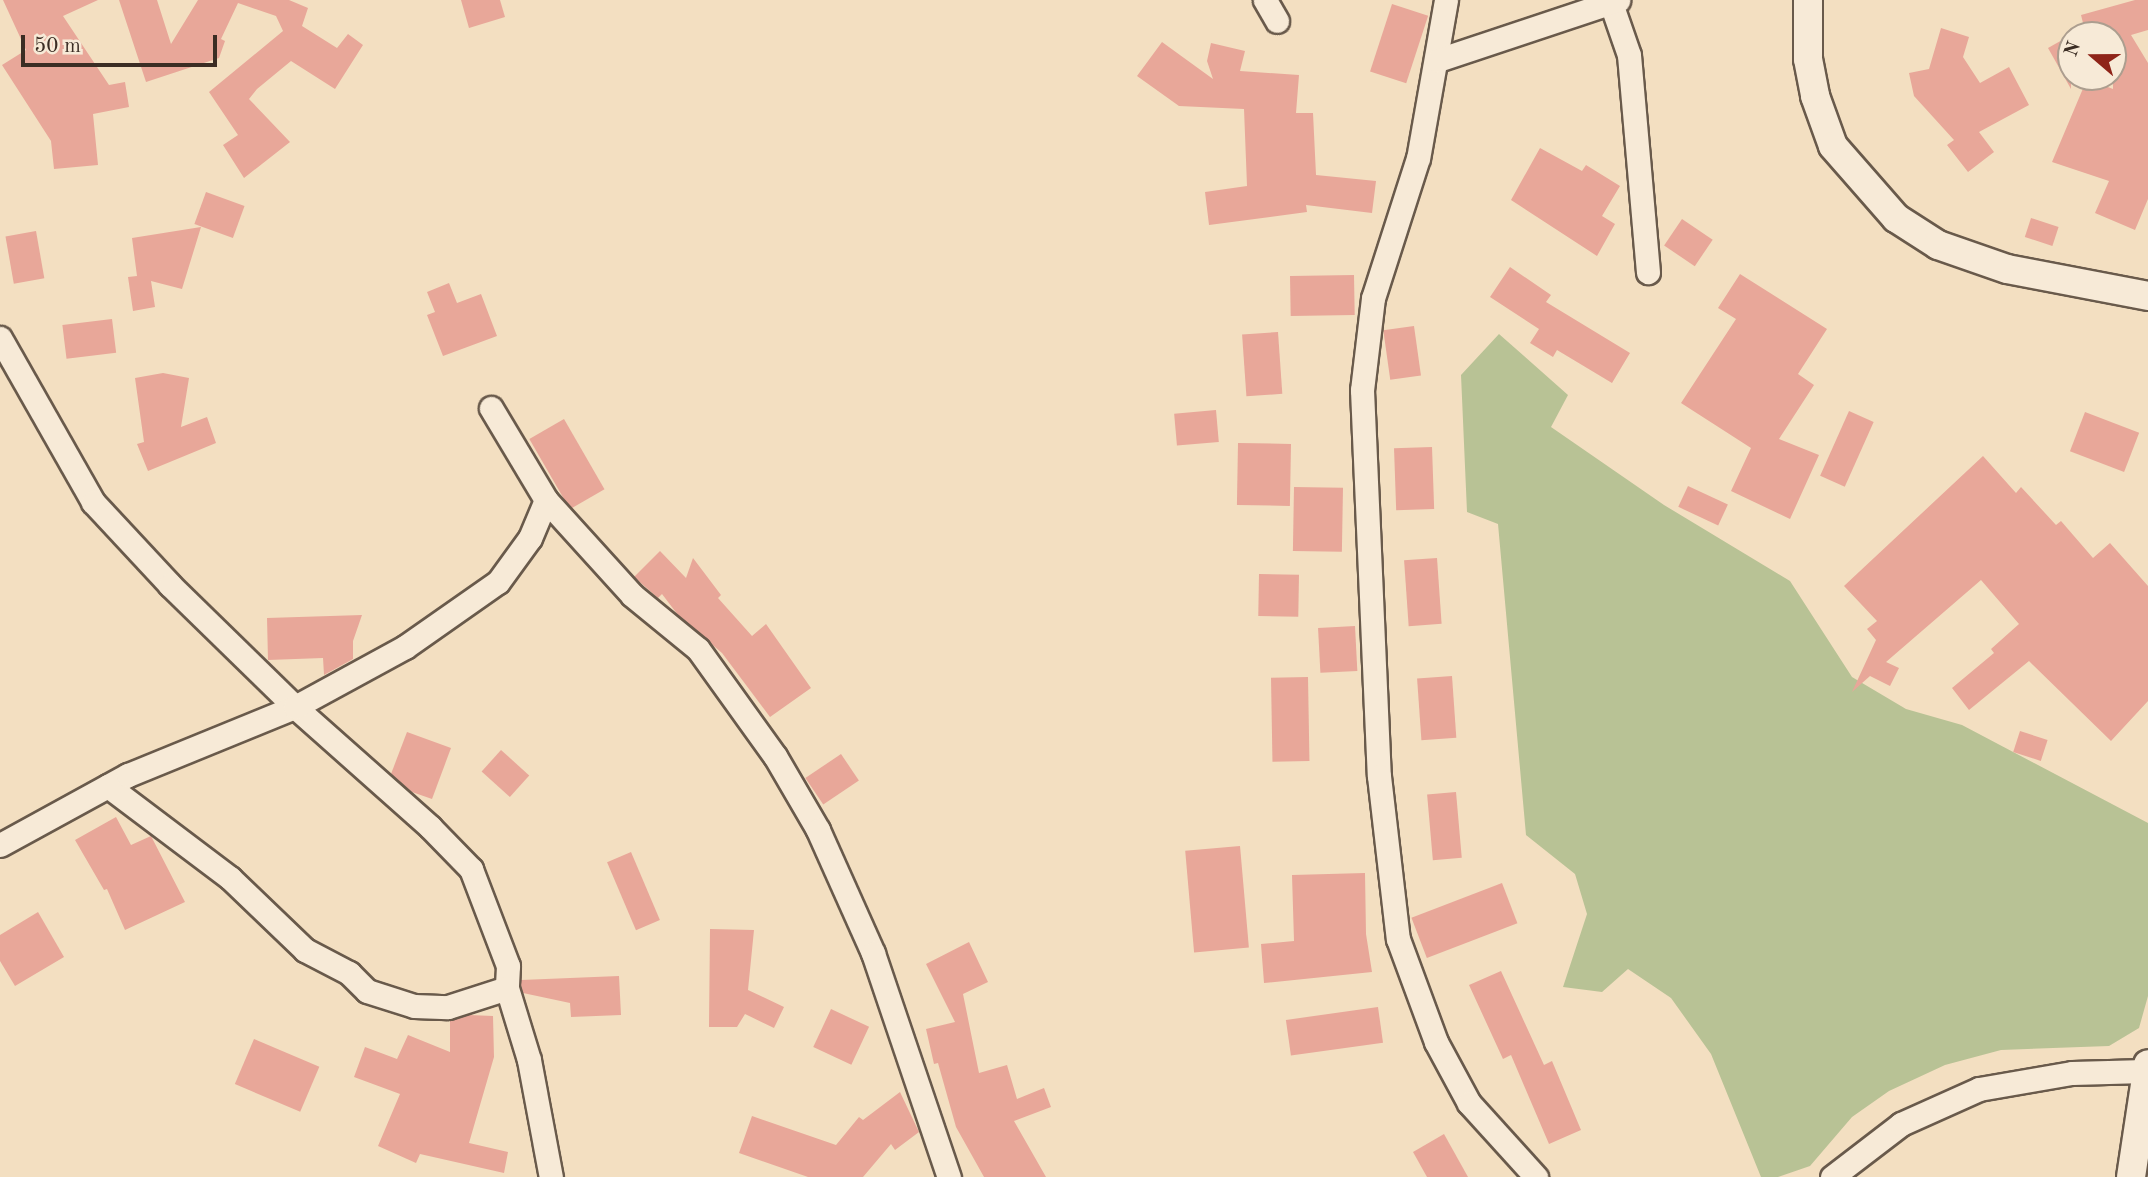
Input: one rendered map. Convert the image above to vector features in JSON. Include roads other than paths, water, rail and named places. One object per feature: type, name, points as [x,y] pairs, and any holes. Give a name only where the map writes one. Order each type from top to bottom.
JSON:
[{"type":"street","points":[[1265,0],[1277,21]]},
{"type":"street","points":[[1446,0],[1438,60],[1418,158],[1373,298],[1362,390],[1379,776],[1398,939],[1436,1042],[1468,1103],[1536,1177]]},
{"type":"street","points":[[1808,0],[1808,59],[1815,96],[1833,146],[1896,218],[1938,245],[2007,269],[2148,296]]},
{"type":"street","points":[[1438,60],[1615,2],[1629,55],[1648,272]]},
{"type":"street","points":[[0,338],[93,502],[295,707],[430,827],[471,869],[508,966],[507,988],[529,1059],[551,1177]]},
{"type":"street","points":[[491,408],[546,500],[632,595],[698,649],[775,756],[818,830],[873,953],[949,1177]]},
{"type":"street","points":[[0,845],[108,786],[295,707],[405,647],[498,582],[530,538],[546,500]]},
{"type":"street","points":[[108,786],[220,870],[305,950],[349,973],[367,991],[415,1006],[448,1007],[507,988]]},
{"type":"street","points":[[1832,1177],[1901,1124],[1979,1090],[2072,1073],[2146,1067],[2130,1177]]}]
